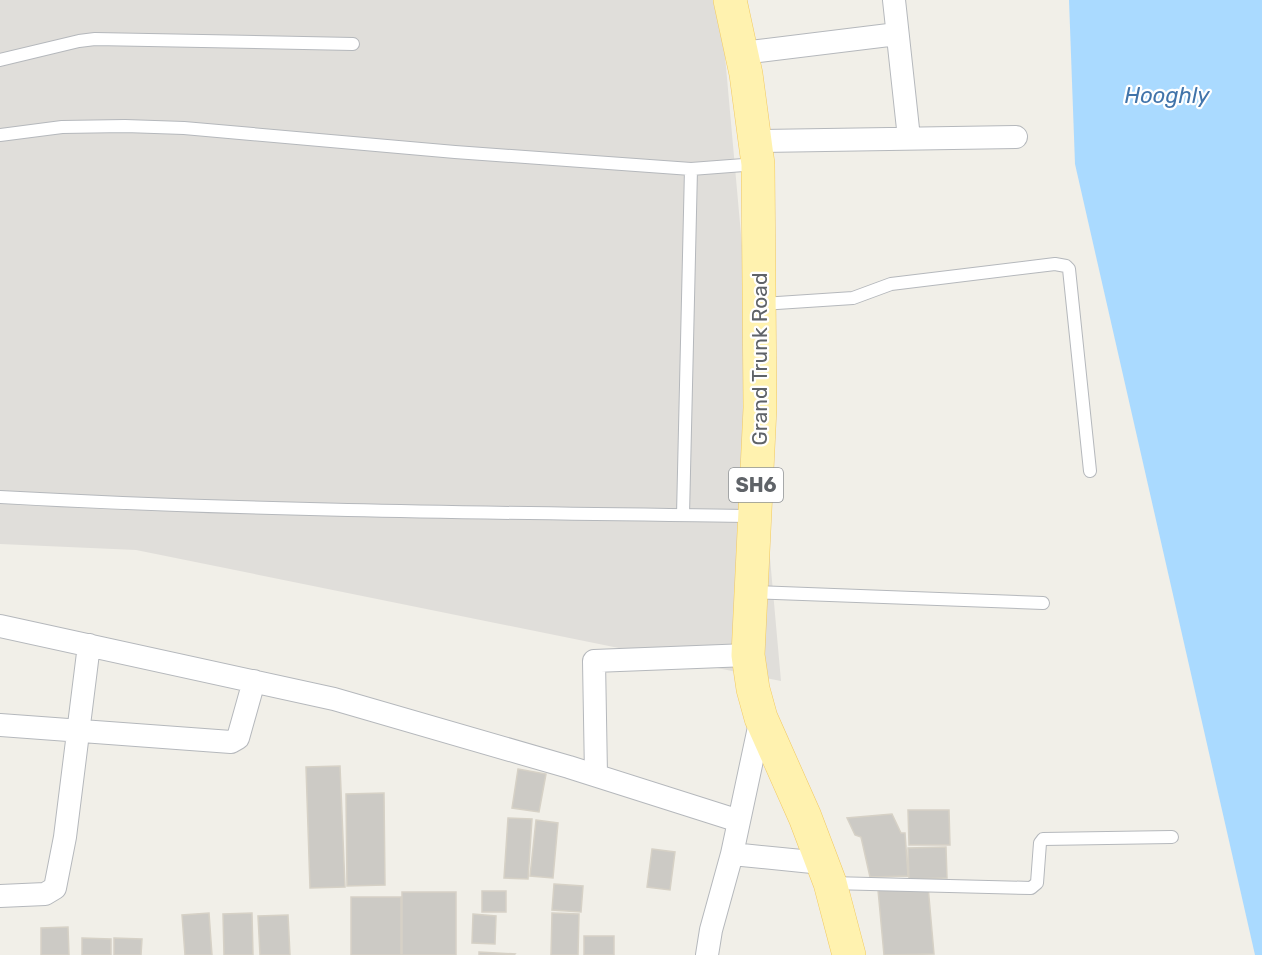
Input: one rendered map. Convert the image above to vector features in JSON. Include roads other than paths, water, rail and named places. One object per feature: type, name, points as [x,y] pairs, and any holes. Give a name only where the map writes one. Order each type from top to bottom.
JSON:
[{"type":"main road","name":"Grand Trunk Road","points":[[730,0],[742,53],[757,153],[760,408],[748,655],[753,689],[761,718],[805,816],[826,873],[849,955]]},
{"type":"street","points":[[894,0],[909,138]]},
{"type":"street","points":[[742,53],[897,34]]},
{"type":"street","points":[[757,153],[909,138],[1016,137]]},
{"type":"street","points":[[0,626],[334,699],[596,775],[739,821]]},
{"type":"street","points":[[0,896],[45,894],[55,888],[65,837],[80,730],[89,645]]},
{"type":"street","points":[[596,775],[594,661],[748,655]]},
{"type":"street","points":[[0,725],[231,742],[238,738],[254,681]]},
{"type":"street","points":[[707,955],[732,854],[761,718]]},
{"type":"street","points":[[732,854],[826,873]]},
{"type":"lane","points":[[0,60],[95,39],[353,44]]},
{"type":"lane","points":[[0,135],[62,127],[184,128],[455,152],[691,169],[757,153]]},
{"type":"lane","points":[[683,515],[691,169]]},
{"type":"lane","points":[[760,304],[853,298],[891,284],[1055,264],[1066,266],[1069,269],[1090,471]]},
{"type":"lane","points":[[0,497],[115,504],[454,513],[755,516]]},
{"type":"lane","points":[[751,592],[1043,603]]},
{"type":"lane","points":[[826,873],[1031,888],[1037,883],[1040,843],[1043,839],[1172,837]]},
{"type":"water","name":"Hooghly","points":[[1069,0],[1262,0],[1262,955],[1255,955],[1075,164]]}]
